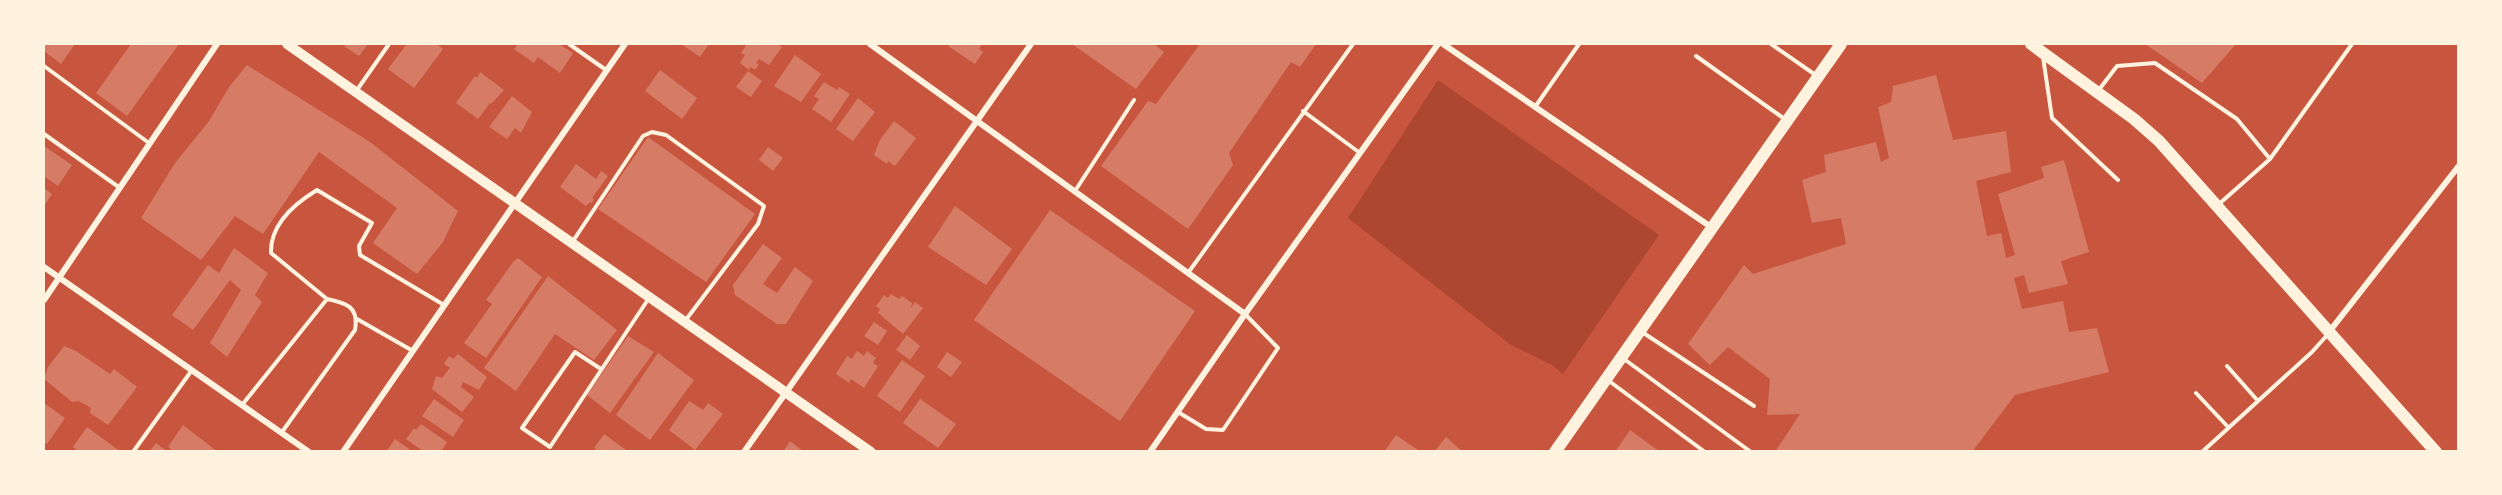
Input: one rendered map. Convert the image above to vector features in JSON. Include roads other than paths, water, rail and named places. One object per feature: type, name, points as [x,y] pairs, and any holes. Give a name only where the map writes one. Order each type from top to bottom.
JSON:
[{"type":"main road","points":[[286,44],[871,452]]},
{"type":"main road","points":[[1555,452],[1840,44]]},
{"type":"main road","points":[[2036,47],[2134,119],[2159,141],[2436,452]]},
{"type":"street","points":[[44,300],[217,44]]},
{"type":"street","points":[[343,452],[624,44]]},
{"type":"street","points":[[870,44],[1245,314]]},
{"type":"street","points":[[744,452],[784,392],[1031,44]]},
{"type":"street","points":[[1150,452],[1245,314],[1441,44],[1711,227]]},
{"type":"street","points":[[2329,332],[2458,167]]},
{"type":"street","points":[[44,267],[309,452]]},
{"type":"lane","points":[[356,92],[389,44]]},
{"type":"lane","points":[[569,44],[606,70]]},
{"type":"lane","points":[[1188,273],[1353,44]]},
{"type":"lane","points":[[1535,107],[1579,44]]},
{"type":"lane","points":[[1770,44],[1817,76]]},
{"type":"lane","points":[[2217,206],[2270,159],[2352,44]]},
{"type":"lane","points":[[2036,47],[2052,118],[2118,180]]},
{"type":"lane","points":[[1696,56],[1786,120]]},
{"type":"lane","points":[[2097,92],[2117,66],[2155,63],[2237,119],[2270,159]]},
{"type":"lane","points":[[44,66],[150,144]]},
{"type":"lane","points":[[1075,192],[1134,100]]},
{"type":"lane","points":[[1303,111],[1360,153]]},
{"type":"lane","points":[[572,242],[643,136],[652,132],[666,135],[764,206],[758,224],[685,322]]},
{"type":"lane","points":[[44,134],[120,188]]},
{"type":"lane","points":[[413,351],[357,319],[352,309],[342,302],[327,299],[271,253],[271,240],[279,226],[296,203],[317,190],[372,223],[359,246],[360,255],[444,305]]},
{"type":"lane","points":[[601,369],[575,351],[522,428],[550,447],[650,297]]},
{"type":"lane","points":[[242,405],[327,299]]},
{"type":"lane","points":[[1178,412],[1206,429],[1223,430],[1278,348],[1245,314]]},
{"type":"lane","points":[[282,432],[355,330],[357,319]]},
{"type":"lane","points":[[1639,331],[1754,406]]},
{"type":"lane","points":[[2202,452],[2312,352],[2329,332]]},
{"type":"lane","points":[[1621,357],[1751,452]]},
{"type":"lane","points":[[2227,366],[2258,401]]},
{"type":"lane","points":[[133,452],[192,370]]},
{"type":"lane","points":[[1606,379],[1706,452]]},
{"type":"lane","points":[[2196,393],[2228,427]]}]
